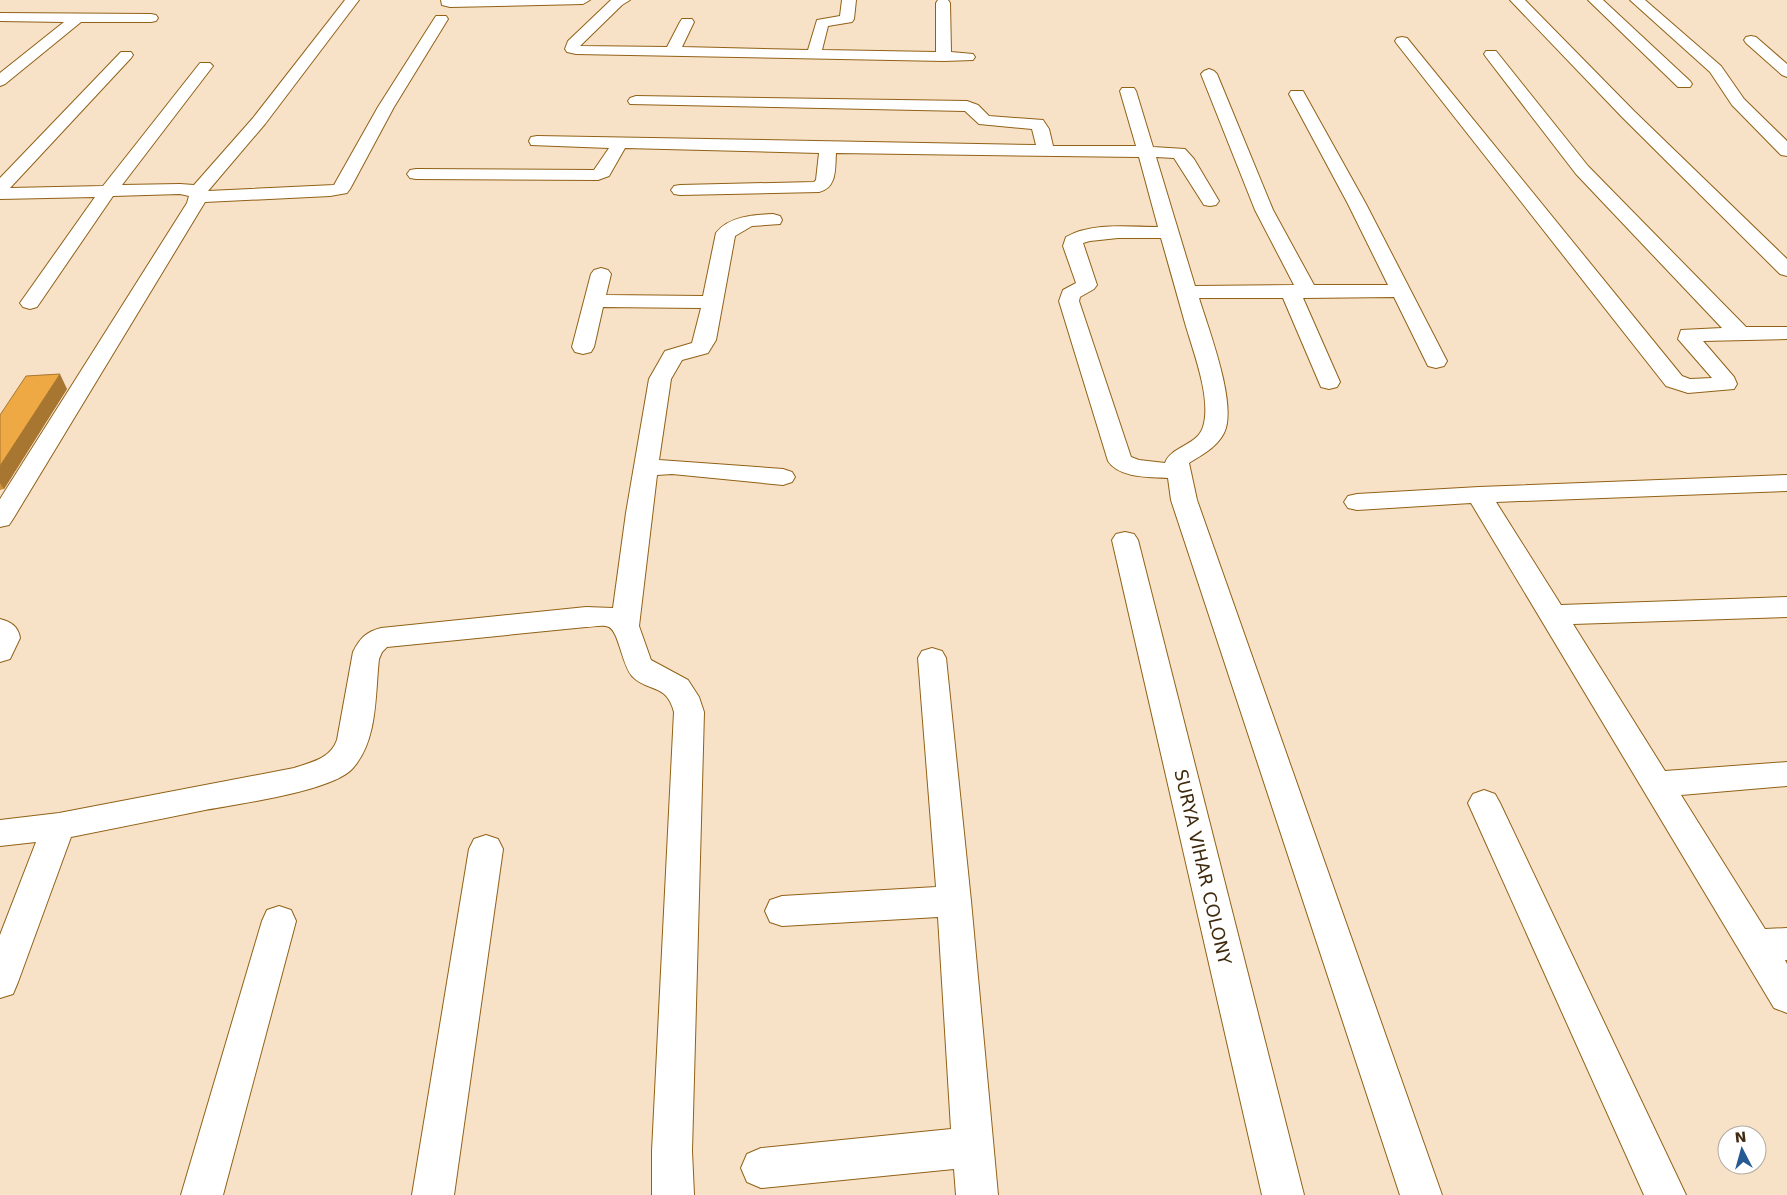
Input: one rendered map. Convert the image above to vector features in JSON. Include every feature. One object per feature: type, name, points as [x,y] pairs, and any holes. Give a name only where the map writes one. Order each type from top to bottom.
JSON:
[{"type":"street","points":[[0,519],[198,195],[259,121],[352,0]]},
{"type":"street","points":[[448,0],[447,2],[450,3],[583,0]]},
{"type":"street","points":[[617,0],[622,0]]},
{"type":"street","points":[[622,0],[617,2],[573,44],[572,48],[576,50],[968,58]]},
{"type":"street","points":[[814,54],[822,23],[847,18],[849,0]]},
{"type":"street","points":[[1517,0],[1635,121],[1787,270]]},
{"type":"street","points":[[1595,0],[1684,84]]},
{"type":"street","points":[[1637,0],[1716,69],[1738,102],[1787,151]]},
{"type":"street","points":[[943,3],[944,57]]},
{"type":"street","points":[[38,18],[53,6]]},
{"type":"street","points":[[0,17],[151,18]]},
{"type":"street","points":[[0,81],[77,18]]},
{"type":"street","points":[[1,194],[180,188],[192,190],[198,195],[330,192],[341,189],[386,107],[441,19]]},
{"type":"street","points":[[672,52],[687,22]]},
{"type":"street","points":[[1751,40],[1787,72]]},
{"type":"street","points":[[1402,41],[1671,379],[1688,386],[1726,384],[1723,377],[1688,337],[1695,334],[1787,333]]},
{"type":"street","points":[[1491,54],[1582,170],[1740,334]]},
{"type":"street","points":[[1,194],[126,55]]},
{"type":"street","points":[[30,303],[108,191],[205,66]]},
{"type":"street","points":[[1209,74],[1298,291],[1329,382]]},
{"type":"street","points":[[1128,90],[1212,379],[1216,425],[1207,440],[1177,462],[1184,500],[1421,1195]]},
{"type":"street","points":[[1297,94],[1357,204],[1436,361]]},
{"type":"street","points":[[636,101],[967,106],[975,109],[980,118],[985,121],[1038,124],[1046,150]]},
{"type":"street","points":[[537,141],[828,148],[1175,152],[1182,155],[1210,201]]},
{"type":"street","points":[[416,174],[595,176],[604,172],[620,143]]},
{"type":"street","points":[[680,190],[823,186],[828,148]]},
{"type":"street","points":[[673,1195],[672,1151],[689,712],[685,697],[679,688],[647,672],[640,666],[625,625],[660,379],[673,356],[700,348],[706,340],[726,234],[748,221],[773,220]]},
{"type":"street","points":[[1168,232],[1094,234],[1076,238],[1072,246],[1087,285],[1070,294],[1068,300],[1120,462],[1127,466],[1178,472]]},
{"type":"street","points":[[583,347],[601,274]]},
{"type":"street","points":[[1186,292],[1400,291]]},
{"type":"street","points":[[594,301],[712,302]]},
{"type":"street","points":[[646,468],[672,467],[783,478]]},
{"type":"street","points":[[1357,502],[1478,494],[1787,483]]},
{"type":"street","points":[[1478,494],[1657,784],[1771,944],[1787,996]]},
{"type":"street","name":"SURYA VIHAR COLONY","points":[[1125,540],[1283,1195]]},
{"type":"street","points":[[1553,616],[1787,607]]},
{"type":"street","points":[[0,833],[59,826],[294,780],[328,769],[343,760],[350,748],[354,735],[367,649],[372,643],[381,638],[586,618],[606,617],[619,620],[625,625]]},
{"type":"street","points":[[0,629],[5,633],[6,638],[0,652]]},
{"type":"street","points":[[932,658],[954,900],[977,1195]]},
{"type":"street","points":[[1657,784],[1787,774]]},
{"type":"street","points":[[1484,803],[1665,1195]]},
{"type":"street","points":[[0,982],[59,826]]},
{"type":"street","points":[[432,1195],[486,849]]},
{"type":"street","points":[[782,911],[954,900]]},
{"type":"street","points":[[202,1195],[278,922]]},
{"type":"street","points":[[761,1168],[972,1147]]},
{"type":"building","points":[[60,374],[0,466],[0,415],[26,376]]}]
